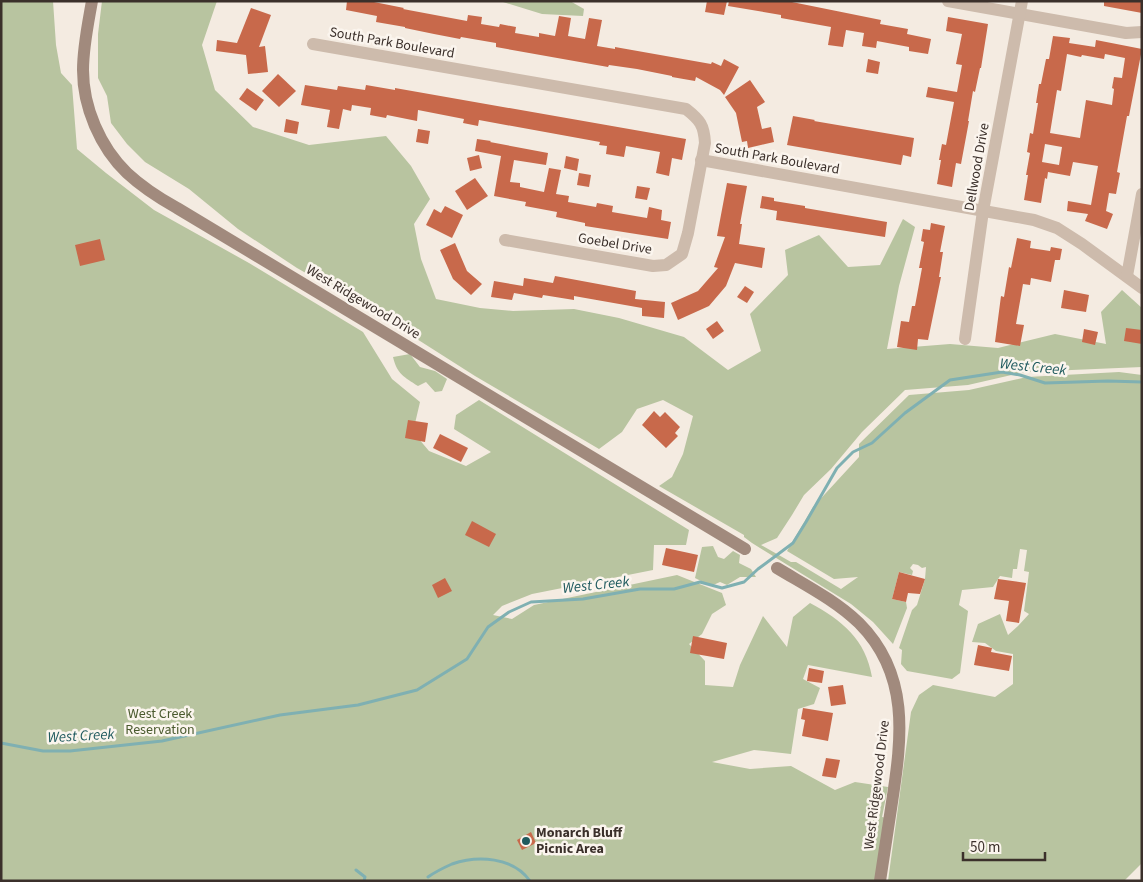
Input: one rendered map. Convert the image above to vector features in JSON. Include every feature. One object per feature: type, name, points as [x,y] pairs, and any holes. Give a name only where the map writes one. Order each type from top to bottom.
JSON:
[{"type":"street","name":"West Ridgewood Drive","points":[[92,1],[86,35],[83,71],[84,89],[88,105],[109,153],[134,178],[154,194],[177,208],[745,549]]},
{"type":"street","points":[[948,1],[1126,33],[1142,32]]},
{"type":"street","name":"Dellwood Drive","points":[[965,339],[984,211],[1022,1]]},
{"type":"street","name":"South Park Boulevard","points":[[313,44],[686,109],[697,118],[704,132],[701,160],[1034,220],[1057,228],[1142,288]]},
{"type":"street","name":"Goebel Drive","points":[[505,240],[653,266],[666,265],[682,254],[688,233],[701,160]]},
{"type":"street","points":[[1127,276],[1142,194]]},
{"type":"street","name":"West Ridgewood Drive","points":[[777,568],[830,600],[859,624],[877,646],[893,679],[900,714],[900,737],[895,784],[880,881]]},
{"type":"green space","name":"West Creek Reservation","points":[[1,1],[53,1],[56,45],[61,73],[72,85],[77,149],[154,210],[249,263],[363,332],[392,379],[420,402],[413,432],[429,451],[466,466],[491,452],[454,429],[456,415],[479,400],[689,530],[686,545],[654,545],[653,570],[532,594],[502,606],[493,615],[512,619],[534,605],[677,575],[722,593],[726,605],[712,614],[702,634],[689,644],[705,661],[705,685],[733,687],[740,665],[763,616],[787,647],[793,617],[810,603],[851,632],[864,652],[872,677],[808,665],[803,679],[820,688],[814,704],[798,709],[791,754],[754,750],[712,762],[750,769],[791,766],[835,790],[855,782],[888,787],[882,817],[887,818],[878,881],[1,881]]},
{"type":"green space","points":[[102,1],[217,1],[202,45],[215,90],[253,127],[309,145],[386,136],[411,166],[430,199],[414,224],[421,259],[436,299],[480,308],[513,311],[574,309],[619,318],[684,337],[728,370],[761,351],[750,314],[788,275],[785,250],[819,235],[848,267],[880,265],[903,219],[915,227],[899,286],[887,349],[950,344],[998,348],[1055,334],[1106,344],[1101,312],[1122,290],[1142,308],[1142,367],[1025,372],[968,385],[905,390],[862,432],[831,469],[804,495],[777,538],[761,545],[791,562],[796,562],[841,589],[858,577],[834,579],[787,551],[813,507],[859,457],[859,444],[909,395],[969,390],[1027,377],[1119,372],[1142,375],[1142,863],[1124,881],[888,881],[911,712],[919,695],[933,685],[995,697],[1013,684],[1013,654],[996,651],[985,643],[972,642],[978,624],[1000,614],[1008,635],[1029,614],[1024,611],[1029,572],[1024,571],[1027,550],[1020,549],[1017,569],[1013,569],[1012,578],[1000,576],[993,587],[962,590],[959,605],[968,611],[960,673],[952,679],[907,671],[901,664],[902,650],[899,648],[912,610],[917,605],[925,579],[926,567],[922,568],[913,564],[910,568],[913,571],[912,575],[899,572],[892,599],[906,602],[907,608],[893,644],[873,622],[851,604],[752,543],[744,535],[659,486],[672,477],[683,454],[693,416],[663,400],[637,409],[622,432],[599,449],[475,376],[376,313],[297,268],[238,229],[189,189],[145,162],[127,144],[111,123],[107,96],[98,78],[98,34]]},
{"type":"green space","points":[[496,1],[570,1],[584,9],[583,16],[542,14]]},
{"type":"green space","points":[[410,354],[420,367],[435,371],[447,379],[442,391],[435,392],[426,382],[418,386],[402,374],[393,357]]},
{"type":"green space","points":[[713,546],[718,557],[724,559],[733,551],[740,555],[739,563],[751,569],[756,577],[740,577],[727,585],[720,582],[711,586],[695,578],[702,547]]},
{"type":"building","points":[[347,1],[374,1],[403,9],[467,21],[468,15],[482,17],[481,24],[499,27],[500,24],[516,27],[515,33],[539,37],[539,33],[555,36],[559,16],[571,18],[568,36],[585,39],[589,18],[602,20],[597,46],[615,49],[615,47],[711,64],[712,62],[721,66],[724,59],[739,67],[724,95],[720,90],[696,77],[695,81],[637,69],[609,65],[608,67],[496,47],[496,43],[461,37],[460,39],[376,22],[377,16],[346,10]]},
{"type":"building","points":[[707,1],[727,1],[724,15],[705,12]]},
{"type":"building","points":[[729,1],[787,1],[881,20],[880,24],[908,29],[907,34],[931,39],[928,54],[909,51],[909,47],[877,41],[876,48],[862,46],[864,33],[846,30],[843,47],[828,45],[831,27],[781,18],[781,15],[728,6]]},
{"type":"building","points":[[1104,1],[1142,1],[1142,13],[1104,6]]},
{"type":"building","points":[[251,8],[271,15],[259,47],[265,46],[268,72],[248,74],[246,55],[216,51],[217,40],[237,43]]},
{"type":"building","points":[[948,17],[988,24],[981,68],[975,92],[973,91],[961,164],[956,163],[952,187],[937,184],[942,144],[946,145],[954,102],[926,97],[928,87],[957,92],[962,65],[956,64],[962,34],[946,31]]},
{"type":"building","points":[[1053,36],[1070,38],[1069,43],[1095,47],[1096,40],[1142,49],[1129,116],[1127,116],[1117,172],[1120,173],[1116,194],[1109,193],[1106,211],[1113,214],[1107,229],[1085,221],[1088,214],[1067,211],[1068,201],[1091,205],[1098,166],[1073,162],[1070,176],[1048,172],[1047,179],[1045,178],[1041,203],[1024,200],[1030,153],[1027,152],[1030,133],[1033,134],[1039,84],[1041,84],[1046,59],[1049,59]],"holes":[[[1067,54],[1104,59],[1105,54],[1125,58],[1122,78],[1114,77],[1112,105],[1086,100],[1080,138],[1050,133],[1057,90],[1061,91]],[[1045,144],[1062,147],[1059,165],[1042,162]]]},
{"type":"building","points":[[868,59],[880,62],[878,74],[866,72]]},
{"type":"building","points":[[278,74],[296,91],[279,107],[262,91]]},
{"type":"building","points":[[750,80],[765,102],[757,107],[762,129],[771,127],[774,142],[748,148],[747,141],[742,142],[736,113],[725,97]]},
{"type":"building","points":[[305,85],[337,90],[338,86],[365,90],[366,85],[395,90],[395,88],[686,139],[682,160],[672,158],[669,176],[656,173],[660,152],[626,146],[624,157],[606,154],[607,146],[599,145],[600,142],[479,120],[478,126],[463,123],[464,119],[418,110],[417,121],[387,115],[386,118],[370,115],[371,108],[352,105],[351,111],[343,109],[339,129],[327,127],[330,110],[301,105]]},
{"type":"building","points":[[247,88],[264,100],[256,111],[239,99]]},
{"type":"building","points":[[793,116],[914,138],[911,157],[903,155],[901,165],[787,145]]},
{"type":"building","points":[[286,119],[299,122],[297,134],[284,132]]},
{"type":"building","points":[[418,129],[430,131],[428,144],[416,142]]},
{"type":"building","points":[[477,139],[548,153],[546,165],[514,160],[510,182],[520,183],[520,187],[544,192],[549,168],[561,170],[556,194],[569,196],[568,202],[596,207],[597,203],[613,206],[612,212],[647,218],[649,207],[662,210],[661,220],[671,222],[668,239],[585,226],[585,223],[556,217],[557,212],[525,206],[526,202],[494,196],[501,156],[475,151]]},
{"type":"building","points":[[479,155],[482,168],[470,171],[467,158]]},
{"type":"building","points":[[566,156],[579,159],[577,171],[564,168]]},
{"type":"building","points":[[579,173],[591,175],[589,187],[577,185]]},
{"type":"building","points":[[475,178],[488,196],[467,210],[455,191]]},
{"type":"building","points":[[727,183],[747,186],[740,224],[742,224],[739,244],[765,248],[762,268],[735,263],[726,286],[709,306],[678,320],[671,303],[698,291],[718,268],[714,267],[725,237],[717,236]]},
{"type":"building","points":[[637,186],[650,188],[647,200],[635,198]]},
{"type":"building","points":[[762,196],[774,198],[774,201],[805,206],[805,208],[887,222],[885,237],[776,220],[777,211],[760,208]]},
{"type":"building","points":[[445,206],[463,215],[452,238],[426,225],[434,209],[441,213]]},
{"type":"building","points":[[931,223],[945,226],[940,252],[943,252],[939,277],[941,277],[928,340],[918,339],[917,350],[897,347],[901,321],[909,322],[912,306],[915,306],[922,268],[919,268],[924,242],[921,241],[923,229],[930,230]]},
{"type":"building","points":[[1017,238],[1031,241],[1030,248],[1050,251],[1051,247],[1062,249],[1060,260],[1055,260],[1051,282],[1031,278],[1030,285],[1023,284],[1016,324],[1024,325],[1020,346],[995,342],[1001,296],[1004,297],[1009,267],[1011,268]]},
{"type":"building","points":[[100,239],[105,260],[80,266],[75,245]]},
{"type":"building","points":[[455,243],[467,271],[482,284],[471,295],[453,279],[440,250]]},
{"type":"building","points":[[555,276],[636,291],[635,299],[665,302],[664,318],[642,316],[642,308],[574,296],[574,300],[543,295],[542,298],[514,293],[512,300],[491,297],[494,281],[523,286],[524,278],[553,283]]},
{"type":"building","points":[[745,286],[754,292],[747,303],[737,297]]},
{"type":"building","points":[[1064,290],[1089,295],[1086,312],[1061,308]]},
{"type":"building","points":[[717,321],[724,331],[713,339],[706,329]]},
{"type":"building","points":[[1126,328],[1142,330],[1142,344],[1124,341]]},
{"type":"building","points":[[1084,329],[1098,332],[1095,345],[1082,342]]},
{"type":"building","points":[[654,411],[660,417],[665,412],[680,427],[675,433],[678,436],[666,448],[642,425]]},
{"type":"building","points":[[408,420],[428,423],[425,442],[405,438]]},
{"type":"building","points":[[440,434],[468,448],[461,462],[433,448]]},
{"type":"building","points":[[472,521],[496,534],[489,547],[465,535]]},
{"type":"building","points":[[666,548],[698,555],[694,572],[662,565]]},
{"type":"building","points":[[899,572],[925,579],[920,594],[908,593],[906,602],[892,599]]},
{"type":"building","points":[[445,578],[452,591],[438,598],[432,585]]},
{"type":"building","points":[[998,579],[1026,583],[1019,623],[1006,621],[1009,601],[994,599]]},
{"type":"building","points":[[693,636],[727,643],[724,659],[690,653]]},
{"type":"building","points":[[978,645],[992,648],[991,652],[1012,656],[1009,671],[974,665]]},
{"type":"building","points":[[809,668],[824,671],[822,683],[807,681]]},
{"type":"building","points":[[843,685],[846,704],[831,706],[828,687]]},
{"type":"building","points":[[803,708],[833,713],[828,741],[802,736],[805,720],[801,719]]},
{"type":"building","points":[[826,758],[840,760],[836,778],[822,776]]},
{"type":"building","name":"Monarch Bluff Picnic Area","points":[[531,832],[536,843],[522,850],[517,840]]},
{"type":"waterway","name":"West Creek","points":[[1,743],[43,751],[70,751],[162,741],[280,715],[358,705],[417,690],[467,659],[488,627],[509,612],[531,602],[583,599],[640,589],[674,589],[700,582],[722,588],[744,582],[793,543],[837,468],[853,452],[872,443],[905,413],[950,380],[1002,372],[1020,375],[1045,383],[1142,382]]},
{"type":"waterway","points":[[428,877],[452,864],[473,859],[484,859],[494,860],[514,867],[530,881]]},
{"type":"waterway","points":[[356,870],[365,877],[364,881]]},
{"type":"place","name":"Monarch Bluff Picnic Area","points":[[526,841]]}]
